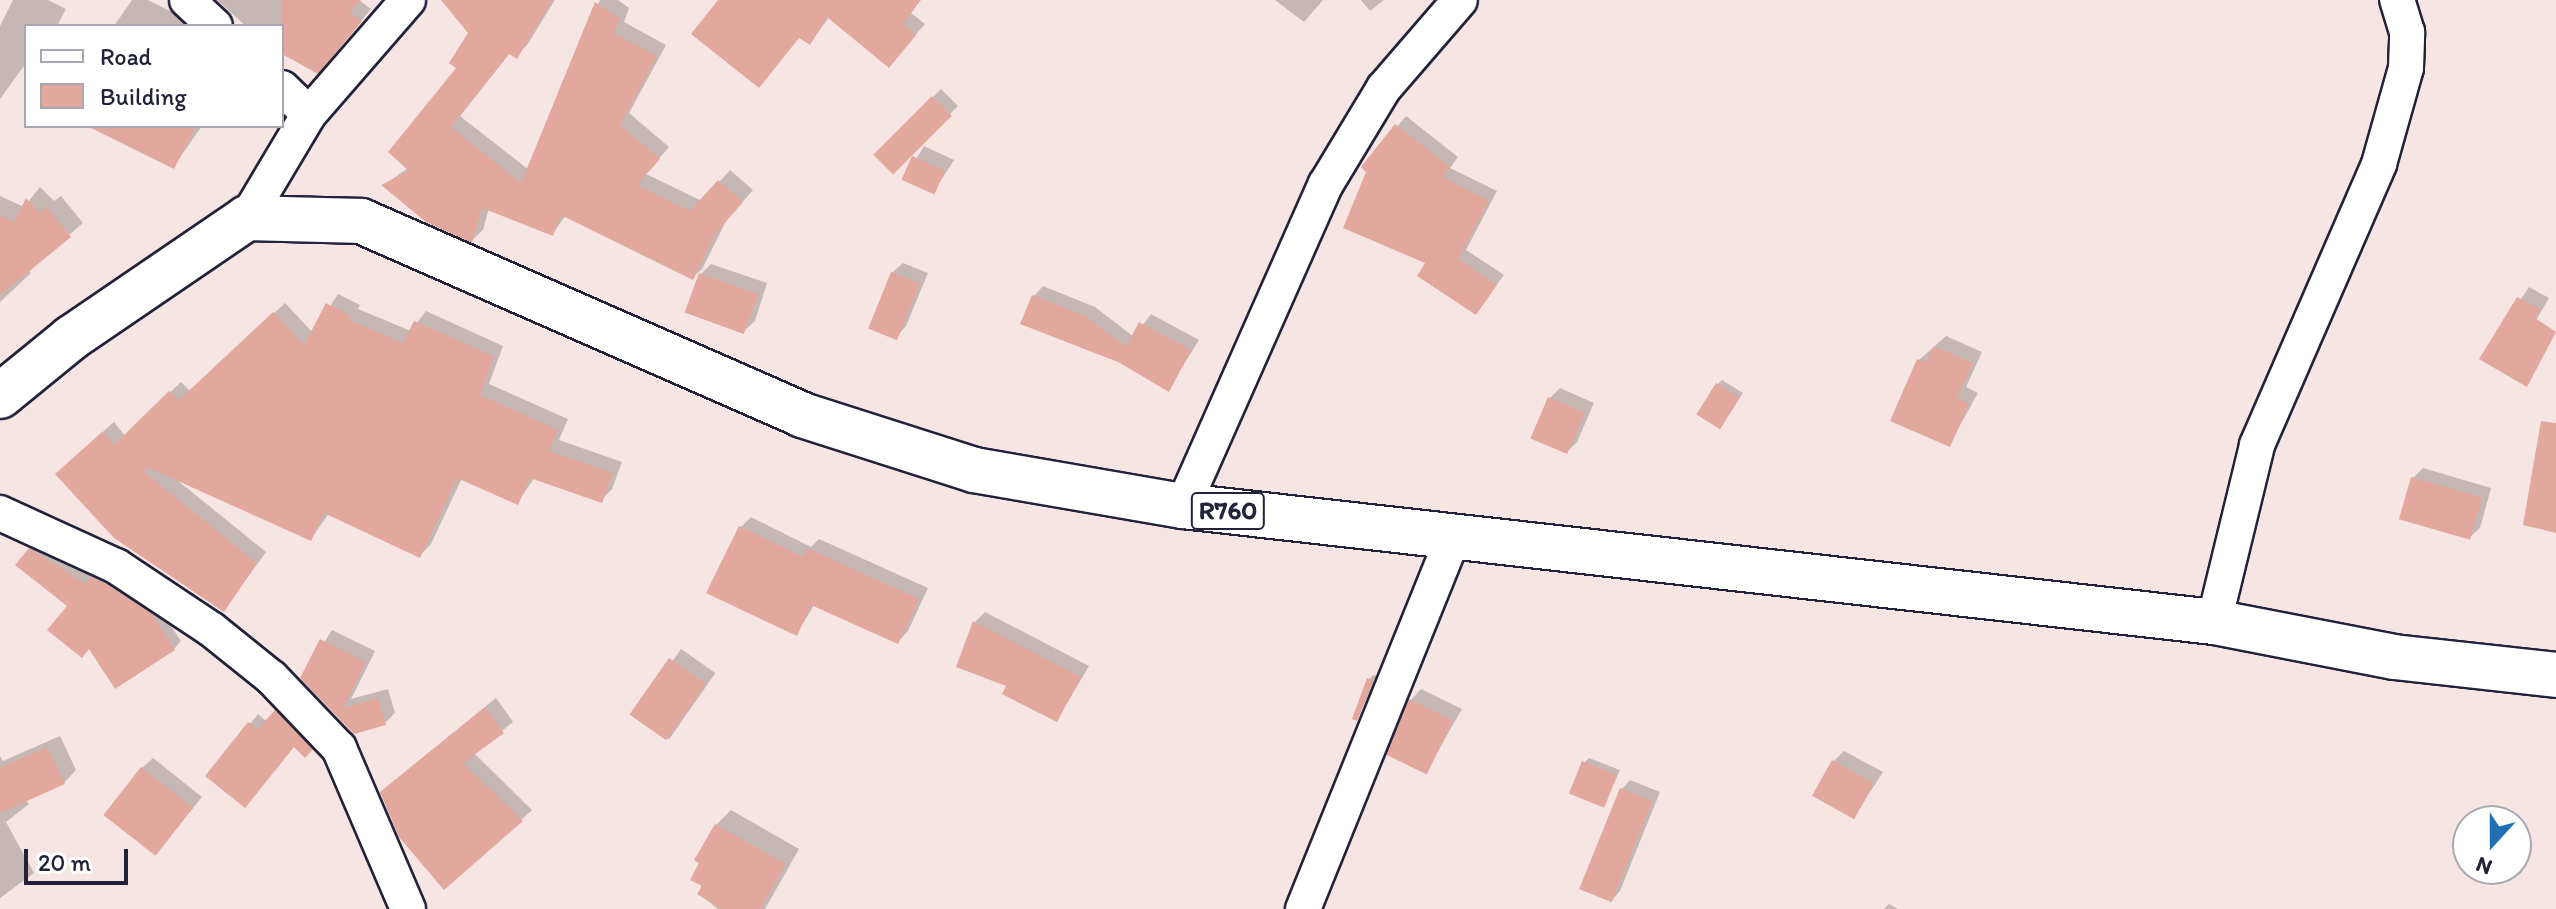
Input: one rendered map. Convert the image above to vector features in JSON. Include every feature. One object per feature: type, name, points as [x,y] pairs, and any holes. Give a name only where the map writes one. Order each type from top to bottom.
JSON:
[{"type":"main road","name":"R760","points":[[247,218],[361,221],[802,415],[974,470],[1183,506],[2214,622],[2394,657],[2556,675]]},
{"type":"main road","points":[[0,396],[71,338],[247,218]]},
{"type":"street","points":[[187,0],[213,24]]},
{"type":"street","points":[[247,218],[309,114],[408,0]]},
{"type":"street","points":[[1183,506],[1326,184],[1384,88],[1460,0]]},
{"type":"street","points":[[2214,622],[2257,445],[2379,164],[2406,68],[2407,32],[2397,0]]},
{"type":"street","points":[[284,90],[309,114]]},
{"type":"street","points":[[0,513],[116,566],[211,629],[272,678],[339,748],[408,909]]},
{"type":"street","points":[[1303,909],[1453,537]]},
{"type":"building","points":[[282,0],[361,0],[349,12],[362,21],[318,74],[284,55]]},
{"type":"building","points":[[441,0],[552,0],[517,59],[509,54],[451,127],[521,183],[595,2],[620,19],[614,33],[657,56],[620,125],[660,159],[637,185],[690,211],[718,180],[743,202],[715,234],[693,280],[561,215],[553,236],[482,208],[472,243],[426,222],[381,185],[409,171],[388,152],[456,68],[449,63],[468,33]]},
{"type":"building","points":[[718,0],[920,0],[903,24],[916,35],[889,68],[827,17],[810,45],[799,38],[759,88],[691,34]]},
{"type":"building","points":[[932,96],[952,116],[893,174],[873,155]]},
{"type":"building","points":[[1395,124],[1450,167],[1443,177],[1489,201],[1458,259],[1497,285],[1476,315],[1417,276],[1425,263],[1343,228],[1366,172],[1361,167]]},
{"type":"building","points":[[91,128],[195,128],[174,169]]},
{"type":"building","points":[[912,156],[945,171],[934,194],[901,180]]},
{"type":"building","points":[[26,198],[40,213],[47,207],[71,237],[0,295],[0,215],[14,222]]},
{"type":"building","points":[[891,272],[920,284],[897,340],[868,329]]},
{"type":"building","points":[[699,273],[758,295],[744,334],[685,312]]},
{"type":"building","points":[[1032,295],[1085,316],[1126,347],[1139,322],[1191,350],[1169,392],[1118,362],[1020,324]]},
{"type":"building","points":[[2517,297],[2541,309],[2535,318],[2556,332],[2527,387],[2479,359]]},
{"type":"building","points":[[326,303],[351,316],[349,320],[403,343],[414,321],[494,356],[480,395],[558,430],[549,451],[613,473],[602,503],[530,478],[518,505],[457,478],[420,558],[324,513],[311,541],[147,467],[144,472],[257,563],[224,612],[114,538],[55,474],[102,432],[114,445],[169,391],[179,400],[273,312],[304,345]]},
{"type":"building","points":[[1934,346],[1973,363],[1957,398],[1969,404],[1950,447],[1890,421],[1917,359],[1926,363]]},
{"type":"building","points":[[1716,383],[1740,398],[1720,429],[1696,414]]},
{"type":"building","points":[[1548,397],[1585,413],[1567,454],[1530,438]]},
{"type":"building","points":[[2541,421],[2556,423],[2556,533],[2523,525]]},
{"type":"building","points":[[2411,477],[2482,497],[2470,540],[2399,519]]},
{"type":"building","points":[[739,526],[803,557],[807,548],[919,599],[898,644],[811,605],[797,636],[706,593]]},
{"type":"building","points":[[29,548],[85,584],[92,577],[151,613],[175,650],[115,689],[89,649],[82,658],[47,630],[67,606],[15,565]]},
{"type":"building","points":[[973,621],[1081,677],[1057,722],[1002,694],[1006,686],[956,667]]},
{"type":"building","points":[[320,639],[366,662],[343,708],[378,698],[386,725],[354,734],[300,678]]},
{"type":"building","points":[[669,658],[706,684],[666,740],[629,715]]},
{"type":"building","points":[[1367,678],[1373,681],[1357,721],[1352,719]]},
{"type":"building","points":[[1409,699],[1453,720],[1427,774],[1383,753]]},
{"type":"building","points":[[485,707],[504,733],[463,763],[523,821],[444,890],[399,837],[380,792]]},
{"type":"building","points":[[275,710],[313,749],[305,758],[294,747],[245,808],[205,776],[248,722],[258,729]]},
{"type":"building","points":[[47,747],[65,784],[0,813],[0,768]]},
{"type":"building","points":[[1832,760],[1874,783],[1854,819],[1812,796]]},
{"type":"building","points":[[1582,761],[1617,775],[1604,808],[1569,793]]},
{"type":"building","points":[[141,767],[193,808],[155,856],[103,815]]},
{"type":"building","points":[[1620,788],[1652,801],[1612,902],[1579,889]]},
{"type":"building","points":[[715,824],[786,864],[760,909],[722,909],[697,894],[702,886],[690,880],[699,863],[694,860]]}]
